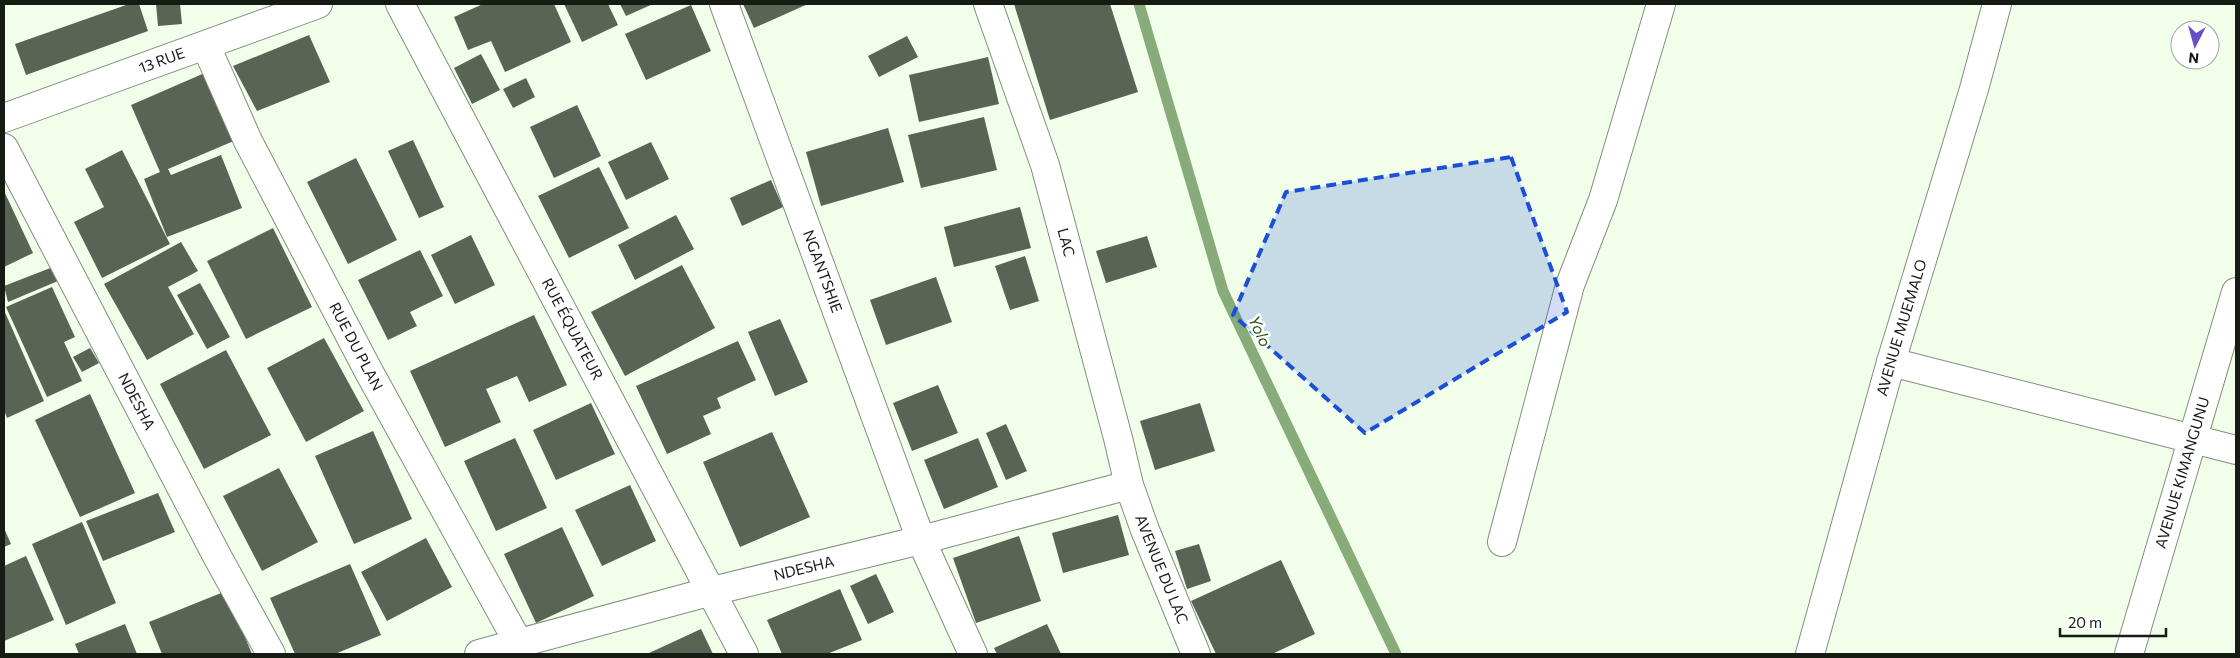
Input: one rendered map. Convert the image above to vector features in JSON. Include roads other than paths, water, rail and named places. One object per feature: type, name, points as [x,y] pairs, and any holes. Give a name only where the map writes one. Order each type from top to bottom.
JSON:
[{"type":"street","name":"13 RUE","points":[[4,118],[318,4]]},
{"type":"street","name":"RUE ÉQUATEUR","points":[[400,4],[565,319],[744,654]]},
{"type":"street","name":"NGANTSHIE","points":[[724,4],[922,540],[973,654]]},
{"type":"street","name":"LAC","points":[[988,4],[1045,165],[1129,485]]},
{"type":"street","points":[[1502,542],[1570,285],[1603,200],[1661,4]]},
{"type":"street","name":"AVENUE MUEMALO","points":[[1810,654],[1891,362],[1974,89],[1997,4]]},
{"type":"street","name":"RUE DU PLAN","points":[[206,46],[248,141],[368,370],[518,642]]},
{"type":"street","name":"NDESHA","points":[[4,148],[203,530],[272,654]]},
{"type":"street","name":"AVENUE KIMANGUNU","points":[[2129,654],[2236,292]]},
{"type":"street","points":[[1891,362],[2236,450]]},
{"type":"street","name":"NDESHA","points":[[480,654],[518,642],[712,591],[922,540],[1129,485]]},
{"type":"street","name":"AVENUE DU LAC","points":[[1129,485],[1145,530],[1196,654]]},
{"type":"waterway","name":"Yolo","points":[[1139,4],[1223,291],[1396,654]]}]
